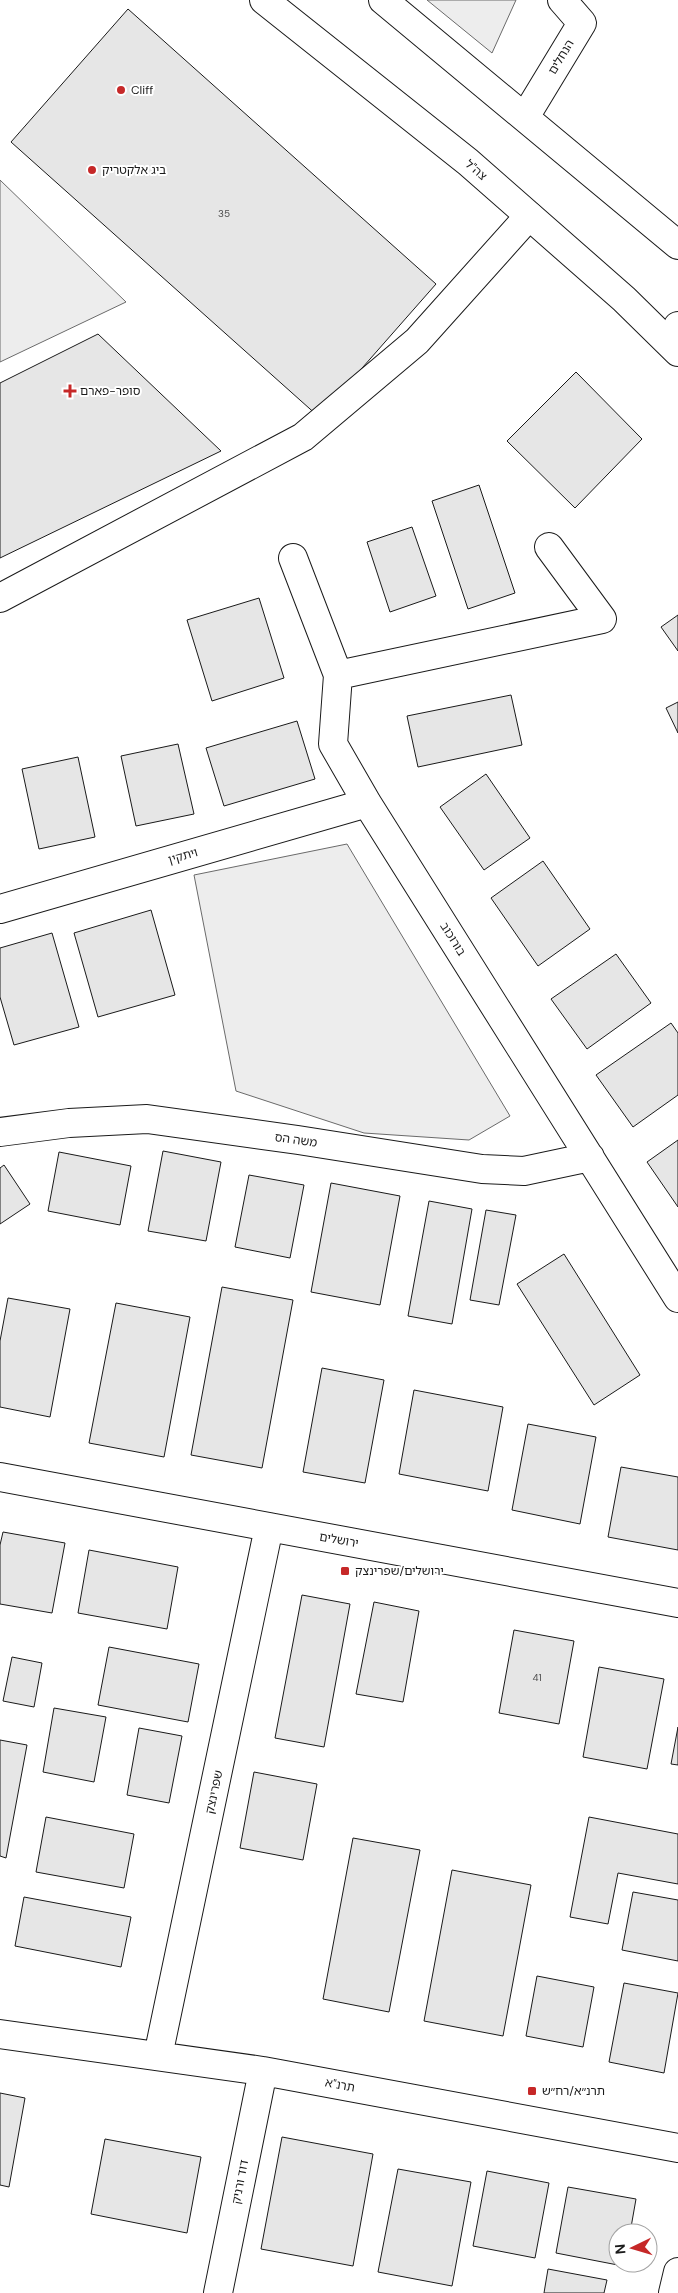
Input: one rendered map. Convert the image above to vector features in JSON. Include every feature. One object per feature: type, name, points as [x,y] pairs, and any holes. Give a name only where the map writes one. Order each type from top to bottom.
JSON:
[{"type":"street","name":"צה\"ל","points":[[264,0],[468,162],[624,299],[676,340]]},
{"type":"street","points":[[383,0],[678,245]]},
{"type":"street","name":"הנחלים","points":[[525,116],[582,23],[562,0]]},
{"type":"street","points":[[0,598],[303,437],[417,341],[529,216]]},
{"type":"street","points":[[338,674],[602,619],[549,547]]},
{"type":"street","name":"בורוכוב","points":[[293,558],[338,674],[333,744],[367,803],[678,1298]]},
{"type":"street","name":"ויתקין","points":[[0,909],[367,803]]},
{"type":"street","name":"משה הס","points":[[0,1132],[69,1123],[147,1119],[298,1140],[482,1169],[524,1171],[590,1157]]},
{"type":"street","name":"ירושלים","points":[[0,1477],[678,1602]]},
{"type":"street","name":"שפרינצק","points":[[158,2056],[270,1527]]},
{"type":"street","name":"תרנ\"א","points":[[0,2034],[262,2071],[678,2148]]},
{"type":"street","name":"דוד ורניק","points":[[218,2293],[262,2071]]},
{"type":"street","points":[[673,2293],[678,2272]]},
{"type":"shaded area","points":[[427,0],[516,0],[492,53]]},
{"type":"shaded area","points":[[0,180],[126,302],[0,362]]},
{"type":"shaded area","points":[[347,844],[510,1116],[469,1140],[364,1133],[236,1091],[194,875]]},
{"type":"building","points":[[128,9],[436,284],[319,417],[11,142]]},
{"type":"building","points":[[98,334],[221,451],[0,558],[0,383]]},
{"type":"building","points":[[576,372],[642,439],[575,508],[507,441]]},
{"type":"building","points":[[479,485],[515,593],[468,609],[432,501]]},
{"type":"building","points":[[412,527],[436,596],[390,612],[367,542]]},
{"type":"building","points":[[259,598],[284,678],[212,701],[187,620]]},
{"type":"building","points":[[678,615],[678,651],[661,627]]},
{"type":"building","points":[[511,695],[522,745],[418,767],[407,716]]},
{"type":"building","points":[[678,702],[678,733],[666,708]]},
{"type":"building","points":[[297,721],[315,779],[224,806],[206,748]]},
{"type":"building","points":[[178,744],[194,814],[136,826],[121,756]]},
{"type":"building","points":[[78,757],[95,837],[39,849],[22,769]]},
{"type":"building","points":[[486,774],[530,838],[484,870],[440,807]]},
{"type":"building","points":[[543,861],[590,929],[538,966],[491,898]]},
{"type":"building","points":[[151,910],[175,995],[98,1017],[74,933]]},
{"type":"building","points":[[52,933],[79,1027],[14,1045],[0,997],[0,948]]},
{"type":"building","points":[[616,954],[651,1003],[587,1049],[551,999]]},
{"type":"building","points":[[671,1023],[678,1033],[678,1095],[633,1127],[596,1075]]},
{"type":"building","points":[[678,1140],[678,1207],[647,1162]]},
{"type":"building","points":[[163,1151],[221,1162],[206,1241],[148,1231]]},
{"type":"building","points":[[59,1152],[131,1166],[120,1225],[48,1211]]},
{"type":"building","points":[[4,1165],[30,1204],[0,1224],[0,1168]]},
{"type":"building","points":[[249,1175],[304,1185],[290,1258],[235,1247]]},
{"type":"building","points":[[331,1183],[400,1196],[380,1305],[311,1292]]},
{"type":"building","points":[[429,1201],[472,1209],[452,1324],[408,1316]]},
{"type":"building","points":[[486,1210],[516,1215],[499,1305],[470,1300]]},
{"type":"building","points":[[564,1254],[640,1375],[594,1405],[517,1284]]},
{"type":"building","points":[[222,1287],[293,1300],[262,1468],[191,1455]]},
{"type":"building","points":[[8,1298],[70,1309],[50,1417],[0,1407],[0,1341]]},
{"type":"building","points":[[116,1303],[190,1317],[164,1457],[89,1443]]},
{"type":"building","points":[[322,1368],[384,1380],[365,1483],[303,1472]]},
{"type":"building","points":[[414,1390],[503,1407],[488,1491],[399,1474]]},
{"type":"building","points":[[528,1424],[596,1437],[580,1524],[512,1510]]},
{"type":"building","points":[[621,1467],[678,1477],[678,1550],[608,1537]]},
{"type":"building","points":[[3,1532],[65,1543],[52,1613],[0,1604],[0,1545]]},
{"type":"building","points":[[89,1550],[178,1567],[167,1629],[78,1613]]},
{"type":"building","points":[[302,1595],[350,1604],[324,1747],[275,1738]]},
{"type":"building","points":[[374,1602],[419,1611],[403,1702],[356,1694]]},
{"type":"building","points":[[514,1630],[574,1641],[559,1724],[499,1713]]},
{"type":"building","points":[[109,1647],[199,1664],[188,1722],[98,1705]]},
{"type":"building","points":[[12,1657],[42,1663],[34,1707],[3,1701]]},
{"type":"building","points":[[599,1667],[664,1679],[647,1769],[583,1757]]},
{"type":"building","points":[[54,1708],[106,1717],[94,1782],[43,1772]]},
{"type":"building","points":[[678,1727],[678,1765],[671,1764]]},
{"type":"building","points":[[139,1728],[182,1736],[169,1803],[127,1795]]},
{"type":"building","points":[[0,1740],[27,1745],[6,1858],[0,1856]]},
{"type":"building","points":[[254,1772],[317,1784],[303,1860],[240,1848]]},
{"type":"building","points":[[46,1817],[134,1834],[124,1888],[36,1872]]},
{"type":"building","points":[[589,1817],[678,1834],[678,1884],[618,1873],[608,1924],[570,1917]]},
{"type":"building","points":[[353,1838],[420,1850],[389,2012],[323,1999]]},
{"type":"building","points":[[452,1870],[531,1885],[503,2036],[424,2021]]},
{"type":"building","points":[[633,1892],[678,1900],[678,1961],[622,1950]]},
{"type":"building","points":[[24,1897],[131,1917],[121,1967],[15,1946]]},
{"type":"building","points":[[537,1976],[594,1987],[583,2047],[526,2036]]},
{"type":"building","points":[[624,1983],[678,1993],[664,2073],[609,2062]]},
{"type":"building","points":[[0,2093],[25,2098],[9,2187],[0,2185]]},
{"type":"building","points":[[282,2137],[373,2154],[353,2266],[261,2249]]},
{"type":"building","points":[[105,2139],[201,2157],[187,2233],[91,2214]]},
{"type":"building","points":[[398,2169],[471,2182],[452,2286],[378,2272]]},
{"type":"building","points":[[487,2171],[549,2183],[535,2258],[473,2246]]},
{"type":"building","points":[[568,2187],[636,2199],[632,2223],[608,2223],[608,2263],[556,2253]]},
{"type":"building","points":[[548,2269],[607,2280],[604,2293],[544,2293]]},
{"type":"place","name":"Cliff","points":[[121,90]]},
{"type":"place","name":"ביג אלקטריק","points":[[92,170]]},
{"type":"place","name":"סופר-פארם","points":[[70,391]]},
{"type":"place","name":"ירושלים/שפרינצק","points":[[345,1571]]},
{"type":"place","name":"תרנ״א/רח״ש","points":[[532,2091]]}]
